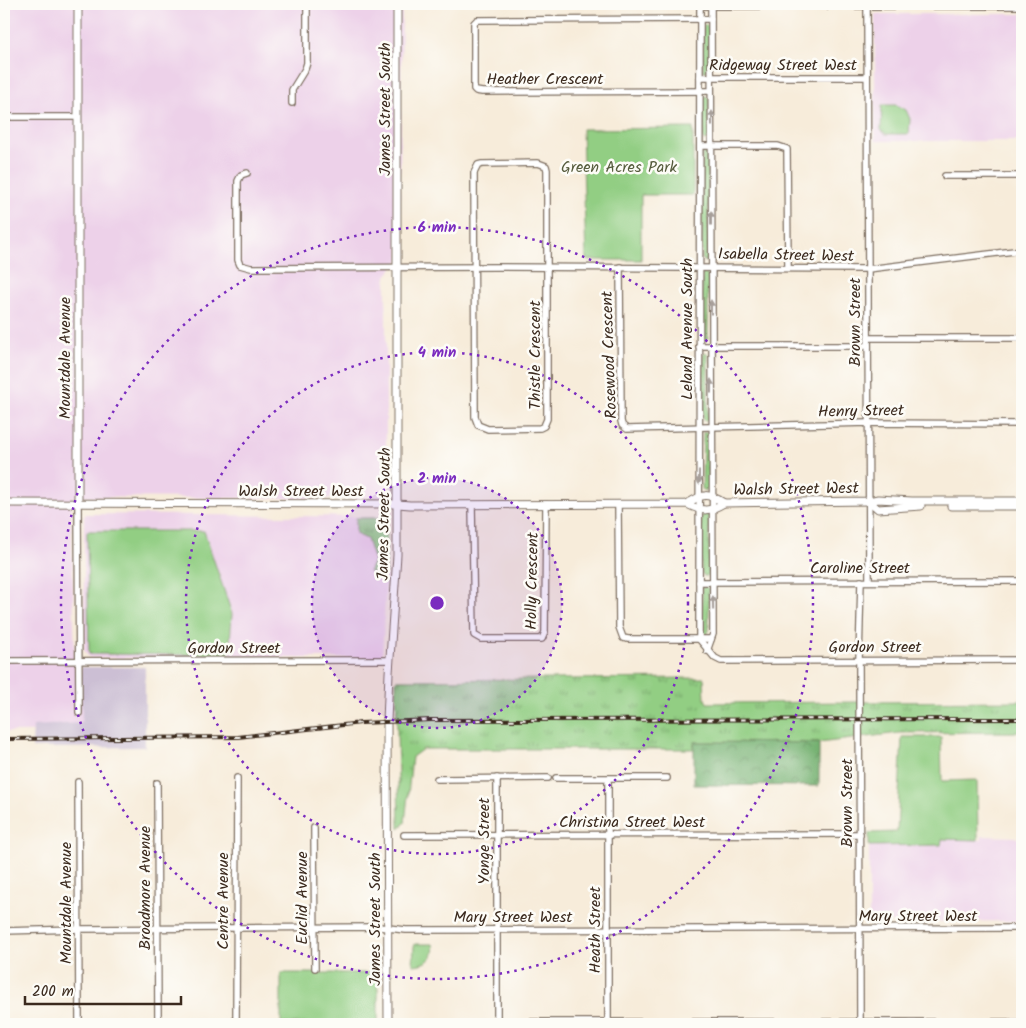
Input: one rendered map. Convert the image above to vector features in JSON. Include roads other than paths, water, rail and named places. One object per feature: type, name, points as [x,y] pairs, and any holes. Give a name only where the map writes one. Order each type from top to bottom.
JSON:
[{"type":"street","name":"Mountdale Avenue","points":[[78,4],[79,713]]},
{"type":"street","points":[[292,103],[292,90],[307,63],[307,4]]},
{"type":"street","name":"James Street South","points":[[388,1024],[387,726],[396,580],[398,504],[397,4]]},
{"type":"street","points":[[700,5],[1022,6]]},
{"type":"street","name":"Leland Avenue South","points":[[699,639],[700,5]]},
{"type":"street","name":"Leland Avenue South","points":[[708,651],[713,634],[711,5]]},
{"type":"street","name":"Brown Street","points":[[867,5],[869,581]]},
{"type":"street","name":"Heather Crescent","points":[[711,19],[481,20],[476,21],[474,26],[474,89],[478,92],[711,91]]},
{"type":"street","name":"Ridgeway Street West","points":[[700,77],[867,77]]},
{"type":"street","points":[[4,117],[78,117]]},
{"type":"street","points":[[700,146],[778,146],[787,149],[788,268]]},
{"type":"street","points":[[474,267],[475,168],[482,164],[538,163],[545,166],[547,170],[547,267]]},
{"type":"street","name":"Isabella Street West","points":[[247,173],[241,175],[238,181],[238,260],[240,265],[251,268],[868,268],[1022,250]]},
{"type":"street","points":[[945,176],[1022,176]]},
{"type":"street","name":"Thistle Crescent","points":[[474,267],[475,417],[478,425],[488,428],[540,428],[546,424],[547,267]]},
{"type":"street","name":"Rosewood Crescent","points":[[620,267],[622,425],[627,429],[700,428]]},
{"type":"street","points":[[868,338],[1022,338]]},
{"type":"street","points":[[700,346],[868,346]]},
{"type":"street","name":"Henry Street","points":[[700,428],[712,426],[869,423],[1022,424]]},
{"type":"street","points":[[687,504],[699,496]]},
{"type":"street","name":"Walsh Street West","points":[[699,496],[712,496],[724,503],[869,501],[878,499],[912,501],[1022,501]]},
{"type":"street","name":"Walsh Street West","points":[[869,501],[878,509],[912,506],[1022,506]]},
{"type":"street","name":"Walsh Street West","points":[[4,503],[398,504],[410,506],[687,504],[699,510],[713,510],[724,503]]},
{"type":"street","name":"Holly Crescent","points":[[472,505],[474,635],[481,639],[542,639],[545,632],[546,504]]},
{"type":"street","points":[[618,504],[618,627],[623,638],[628,640],[711,639]]},
{"type":"street","name":"Brown Street","points":[[860,1023],[859,660],[861,581]]},
{"type":"street","name":"Caroline Street","points":[[699,582],[1022,581]]},
{"type":"street","points":[[699,639],[708,651]]},
{"type":"street","name":"Gordon Street","points":[[708,651],[718,660],[728,661],[1022,660]]},
{"type":"street","name":"Gordon Street","points":[[4,661],[390,660]]},
{"type":"street","name":"Centre Avenue","points":[[236,1024],[237,778]]},
{"type":"street","name":"Yonge Street","points":[[497,778],[498,1023]]},
{"type":"street","name":"Yonge Street","points":[[437,779],[548,778]]},
{"type":"street","points":[[556,778],[667,778]]},
{"type":"street","name":"Heath Street","points":[[608,779],[608,1023]]},
{"type":"street","name":"Mountdale Avenue","points":[[78,782],[79,1024]]},
{"type":"street","name":"Broadmore Avenue","points":[[157,782],[158,1024]]},
{"type":"street","name":"Euclid Avenue","points":[[314,828],[315,968]]},
{"type":"street","name":"Christina Street West","points":[[404,835],[860,834]]},
{"type":"street","name":"Mary Street West","points":[[4,930],[158,928],[388,928],[406,930],[1022,928]]},
{"type":"street","points":[[498,1023],[1022,1022]]},
{"type":"railway","points":[[4,739],[238,737],[361,723],[431,720],[1022,719]]},
{"type":"park label","name":"Green Acres Park","points":[[619,166]]}]
